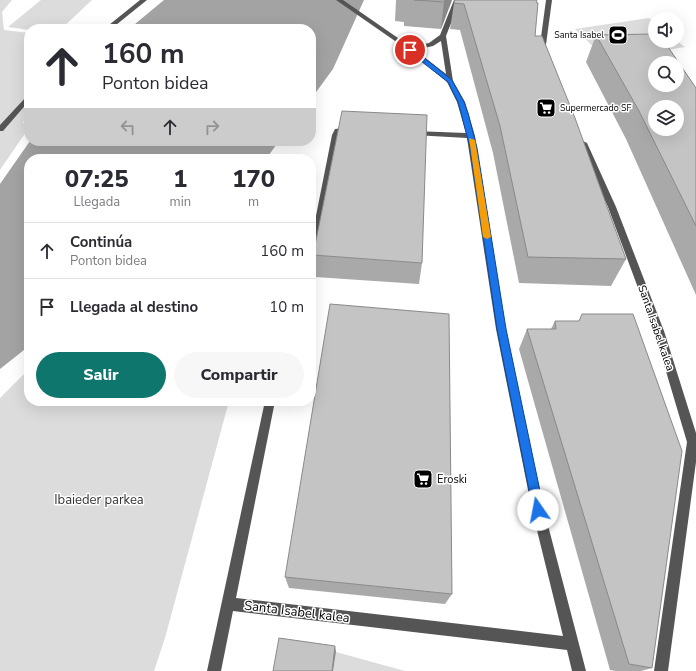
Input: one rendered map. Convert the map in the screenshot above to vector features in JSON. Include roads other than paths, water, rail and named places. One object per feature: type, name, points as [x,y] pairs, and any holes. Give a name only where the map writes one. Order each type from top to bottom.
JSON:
[{"type":"street","points":[[113,24],[144,0]]},
{"type":"street","points":[[339,0],[410,50],[450,81]]},
{"type":"street","points":[[457,0],[443,36],[450,81],[461,102],[471,136],[504,344],[538,510],[579,671]]},
{"type":"street","points":[[548,64],[541,49],[549,0]]},
{"type":"street","points":[[410,50],[431,45],[443,36]]},
{"type":"street","points":[[0,129],[24,103]]},
{"type":"street","points":[[316,238],[336,135],[338,131],[345,129],[360,130]]},
{"type":"street","points":[[406,132],[471,136]]},
{"type":"street","name":"Santa Isabel kalea","points":[[580,136],[612,207],[659,331],[694,443],[661,671]]},
{"type":"street","name":"Santa Isabel kalea","points":[[269,406],[228,604],[573,644]]},
{"type":"street","points":[[214,671],[228,604]]},
{"type":"place","name":"Santa Isabel","points":[[618,35]]},
{"type":"place","name":"Supermercado SF","points":[[546,108]]},
{"type":"place","name":"Eroski","points":[[423,479]]},
{"type":"park label","name":"Ibaieder parkea","points":[[99,500]]}]
